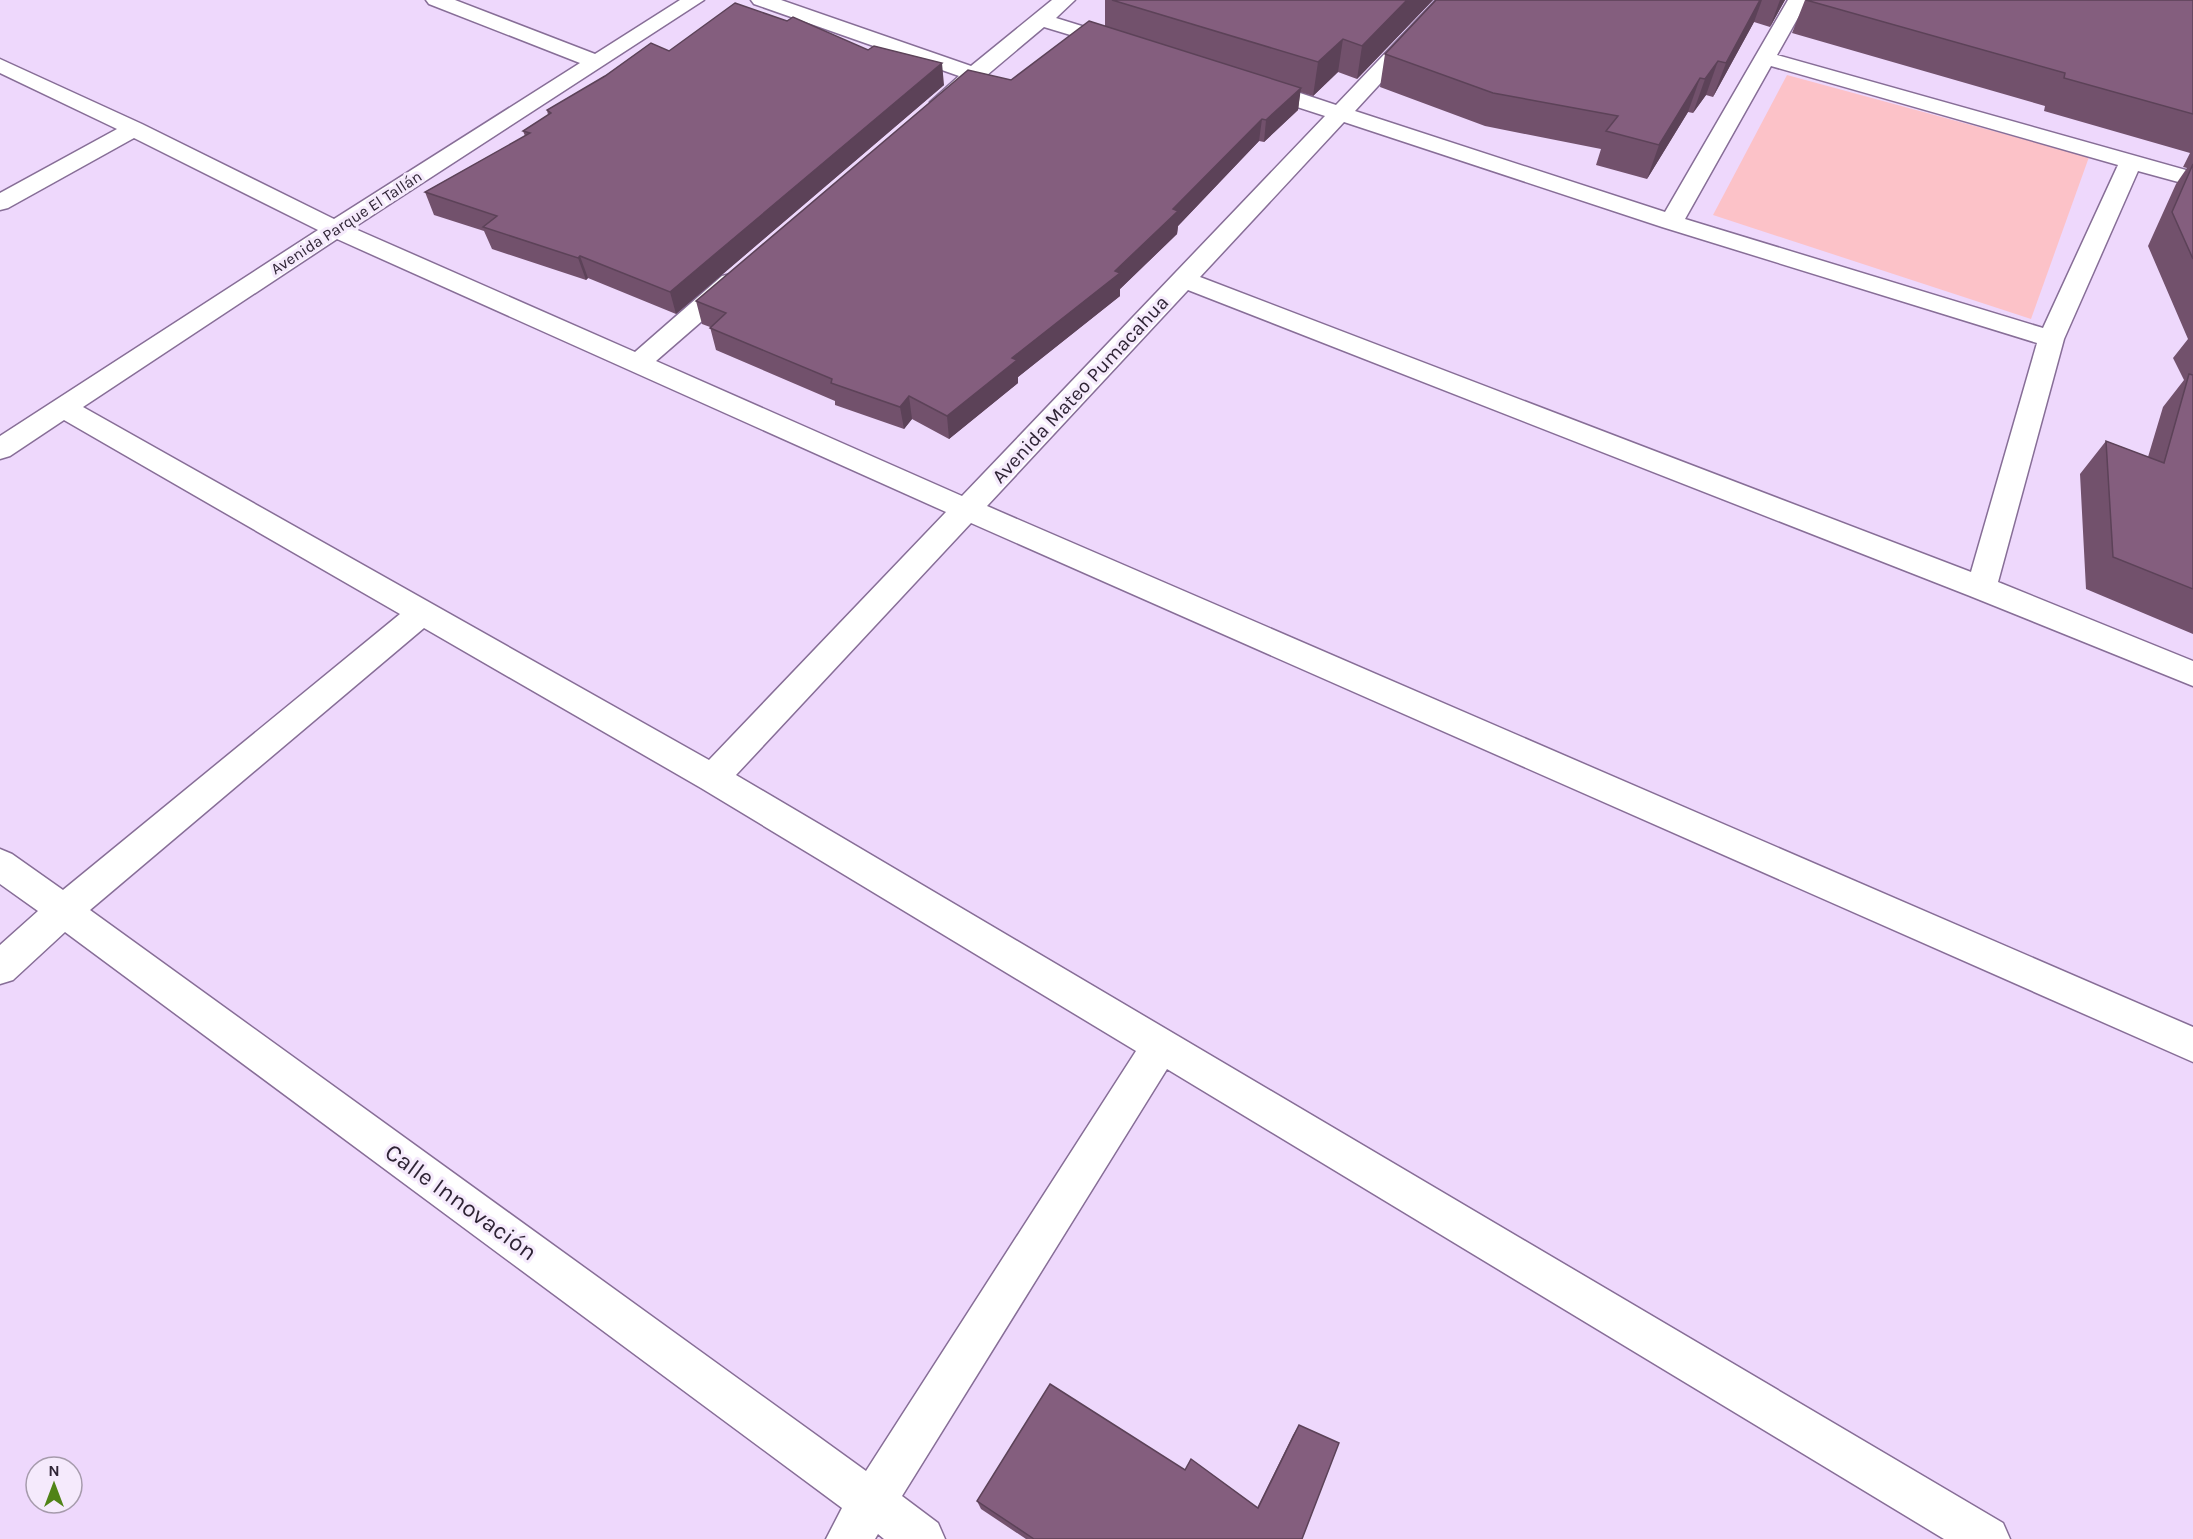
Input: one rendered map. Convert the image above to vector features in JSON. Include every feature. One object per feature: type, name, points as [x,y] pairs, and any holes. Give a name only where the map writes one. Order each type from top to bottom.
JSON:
[{"type":"street","points":[[436,0],[597,62]]},
{"type":"street","name":"Avenida Parque El Tallán","points":[[0,449],[335,229],[694,0]]},
{"type":"street","points":[[761,0],[973,74]]},
{"type":"street","points":[[927,113],[1065,0]]},
{"type":"street","name":"Avenida Mateo Pumacahua","points":[[713,778],[1447,0]]},
{"type":"street","points":[[1671,222],[1798,0]]},
{"type":"street","points":[[1042,20],[1141,51]]},
{"type":"street","points":[[1766,57],[2193,178]]},
{"type":"street","points":[[0,66],[134,129],[335,229],[966,509],[2193,1044]]},
{"type":"street","points":[[1230,78],[1671,222],[2051,339]]},
{"type":"street","points":[[0,203],[134,129]]},
{"type":"street","points":[[1981,588],[2051,339],[2131,161]]},
{"type":"street","points":[[638,363],[746,269]]},
{"type":"street","points":[[1183,279],[1981,588],[2193,674]]},
{"type":"street","points":[[62,407],[713,778],[1988,1539]]},
{"type":"street","points":[[0,968],[64,910],[423,612]]},
{"type":"street","name":"Calle Innovación","points":[[0,864],[922,1539]]},
{"type":"street","points":[[849,1539],[870,1502],[1161,1045]]},
{"type":"shaded area","points":[[1787,75],[2089,157],[2031,319],[1713,215]]},
{"type":"building","points":[[1112,0],[1407,0],[1362,46],[1343,39],[1318,62]]},
{"type":"building","points":[[1436,0],[1760,0],[1726,63],[1718,61],[1705,79],[1700,78],[1659,145],[1606,131],[1618,116],[1493,93],[1385,54]]},
{"type":"building","points":[[1806,0],[2193,0],[2193,114],[2064,78],[2065,73]]},
{"type":"building","points":[[735,3],[787,21],[793,17],[868,50],[874,46],[942,63],[670,292],[580,256],[578,258],[483,227],[497,216],[425,192],[530,133],[523,131],[551,113],[547,110],[605,76],[651,43],[669,51]]},
{"type":"building","points":[[1089,21],[1301,88],[1266,120],[1262,119],[1173,209],[1178,211],[1115,271],[1120,273],[1012,358],[1017,360],[947,416],[909,396],[900,407],[831,383],[832,379],[710,328],[726,313],[696,301],[968,70],[1011,80]]},
{"type":"building","points":[[2193,164],[2193,259],[2172,212]]},
{"type":"building","points":[[2189,374],[2193,375],[2193,589],[2113,557],[2106,441],[2164,463]]},
{"type":"building","points":[[1050,1384],[1185,1470],[1191,1459],[1258,1508],[1299,1425],[1339,1443],[1302,1539],[1034,1539],[977,1501]]}]
